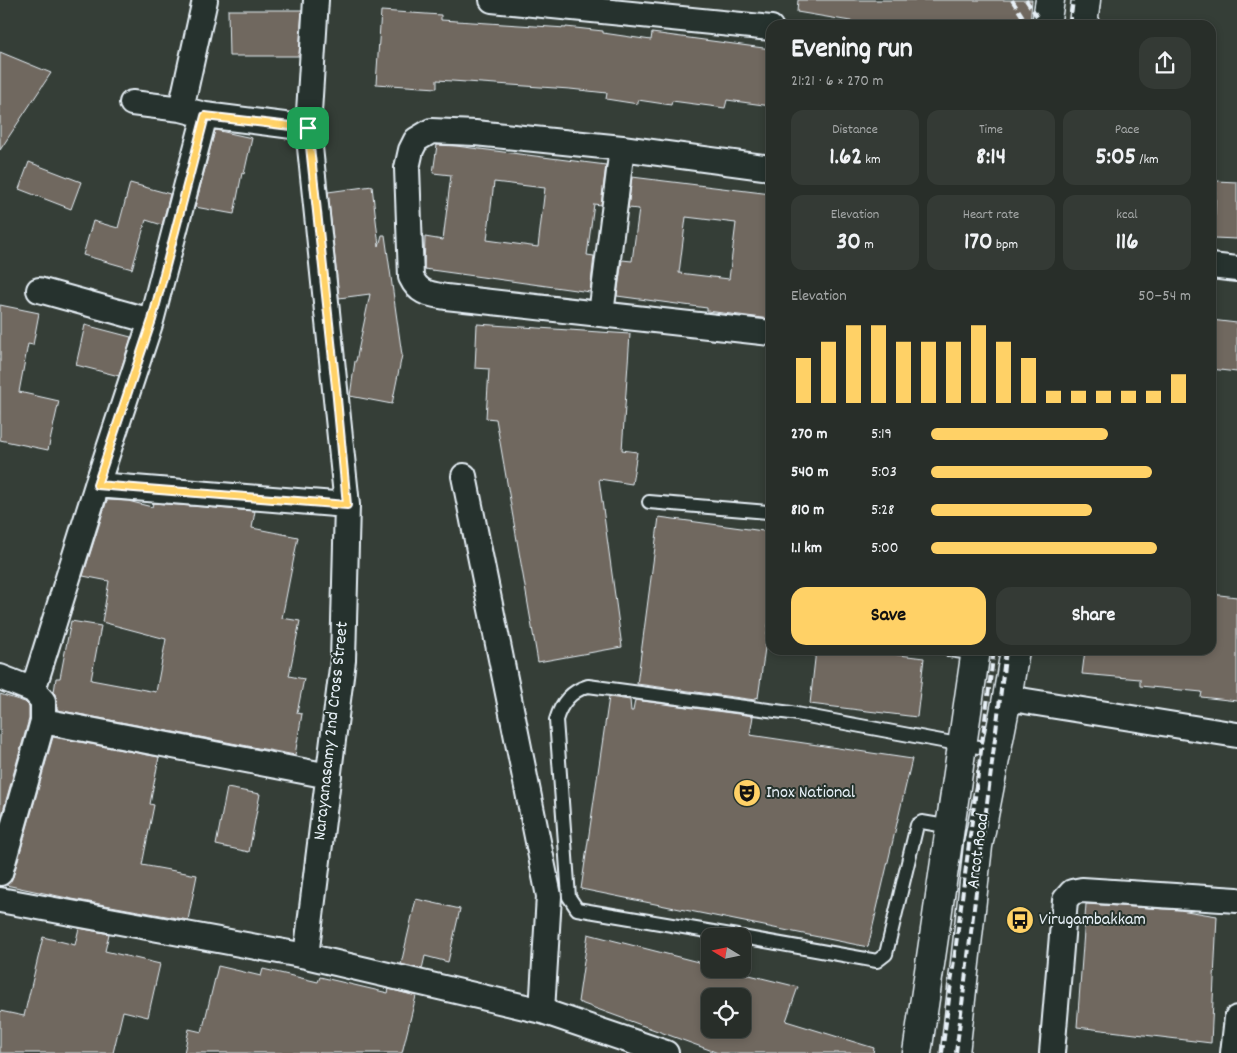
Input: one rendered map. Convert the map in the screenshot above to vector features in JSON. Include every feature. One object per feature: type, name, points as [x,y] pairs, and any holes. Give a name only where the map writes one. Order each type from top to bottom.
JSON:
[{"type":"main road","points":[[1047,20],[1050,0]]},
{"type":"main road","points":[[1084,20],[1086,0]]},
{"type":"main road","name":"Arcot Road","points":[[917,1053],[963,745],[967,655]]},
{"type":"main road","name":"Arcot Road","points":[[955,1053],[978,846],[1007,698],[1013,655]]},
{"type":"street","points":[[181,110],[205,0]]},
{"type":"street","name":"Narayanasamy 2nd Cross Street","points":[[306,956],[343,660],[347,505],[308,128],[316,0]]},
{"type":"street","points":[[492,0],[766,27]]},
{"type":"street","points":[[132,103],[181,110],[205,116],[308,128]]},
{"type":"street","points":[[33,690],[97,485],[152,320],[205,116]]},
{"type":"street","points":[[766,167],[622,148],[474,133],[431,131],[416,140],[411,150],[407,168],[411,277],[416,287],[424,292],[434,295],[766,332]]},
{"type":"street","points":[[602,314],[622,148]]},
{"type":"street","points":[[1216,267],[1237,269]]},
{"type":"street","points":[[39,290],[152,320]]},
{"type":"street","points":[[464,476],[549,896],[542,1011]]},
{"type":"street","points":[[97,485],[347,505]]},
{"type":"street","points":[[0,677],[33,690],[43,701],[43,721],[0,873]]},
{"type":"street","points":[[1007,698],[1237,736]]},
{"type":"street","points":[[43,721],[329,776]]},
{"type":"street","points":[[1052,1053],[1065,900],[1072,892],[1082,890],[1237,900]]},
{"type":"street","points":[[0,900],[306,956],[542,1011],[666,1053]]},
{"type":"street","points":[[1233,1053],[1237,1018]]},
{"type":"lane","points":[[649,502],[766,512]]},
{"type":"lane","points":[[701,930],[577,908],[569,897],[556,720],[560,707],[577,689],[588,686],[791,713],[963,745],[996,749]]},
{"type":"lane","points":[[751,939],[877,961],[886,954],[917,825],[922,822],[951,827]]},
{"type":"building","points":[[798,0],[1032,0],[1030,20],[844,20],[797,12]]},
{"type":"building","points":[[228,10],[302,10],[299,56],[229,56]]},
{"type":"building","points":[[381,11],[441,15],[441,20],[566,27],[603,31],[603,33],[651,40],[652,33],[766,48],[766,105],[727,100],[725,108],[672,101],[671,105],[638,100],[638,104],[606,99],[607,93],[437,80],[437,88],[376,84]]},
{"type":"building","points":[[0,52],[51,73],[0,150]]},
{"type":"building","points":[[215,130],[252,138],[244,174],[242,173],[234,214],[195,207]]},
{"type":"building","points":[[437,145],[606,165],[601,205],[594,204],[587,255],[594,256],[590,292],[424,269],[425,237],[443,240],[451,175],[433,173]],"holes":[[[494,182],[545,188],[538,247],[487,240]]]},
{"type":"building","points":[[29,162],[81,182],[71,209],[19,189]]},
{"type":"building","points":[[632,177],[766,193],[766,318],[617,296],[622,260],[632,261],[639,209],[628,208]],"holes":[[[686,217],[736,223],[729,279],[679,273]]]},
{"type":"building","points":[[1216,181],[1237,182],[1237,239],[1216,238]]},
{"type":"building","points":[[130,183],[170,194],[162,225],[146,220],[132,269],[83,255],[93,221],[118,228]]},
{"type":"building","points":[[372,186],[379,246],[382,235],[385,235],[402,355],[392,404],[350,396],[355,361],[370,294],[339,298],[328,192]]},
{"type":"building","points":[[0,305],[39,313],[33,345],[28,344],[19,392],[59,401],[48,450],[0,440]]},
{"type":"building","points":[[1216,321],[1237,323],[1237,372],[1216,370]]},
{"type":"building","points":[[477,324],[630,334],[622,450],[637,452],[632,484],[599,479],[622,647],[538,662],[496,419],[486,418],[489,369],[475,368]]},
{"type":"building","points":[[85,325],[131,337],[119,376],[76,365]]},
{"type":"building","points":[[107,500],[128,501],[152,507],[153,503],[255,511],[252,528],[298,537],[282,618],[300,621],[289,676],[304,679],[297,713],[302,714],[295,755],[57,710],[54,692],[56,678],[60,678],[71,621],[101,626],[91,680],[156,692],[166,639],[102,622],[109,581],[83,576]]},
{"type":"building","points":[[659,517],[766,531],[766,641],[758,698],[755,697],[755,700],[637,684]]},
{"type":"building","points":[[1216,595],[1237,597],[1237,701],[1201,697],[1202,692],[1140,686],[1140,679],[1082,674],[1084,655],[1216,655]]},
{"type":"building","points":[[815,655],[899,655],[924,658],[917,717],[810,704]]},
{"type":"building","points":[[0,694],[25,702],[29,706],[29,719],[0,822]]},
{"type":"building","points":[[609,697],[630,700],[631,711],[633,711],[635,700],[753,716],[750,735],[912,759],[868,947],[581,889]]},
{"type":"building","points":[[53,737],[159,757],[150,804],[154,805],[142,865],[197,875],[188,920],[6,885],[13,877]]},
{"type":"building","points":[[227,788],[260,794],[249,852],[216,845]]},
{"type":"building","points":[[416,899],[460,909],[448,962],[425,956],[422,969],[401,964]]},
{"type":"building","points":[[1086,904],[1180,910],[1217,916],[1211,1043],[1077,1027]]},
{"type":"building","points":[[79,928],[109,934],[105,951],[160,964],[148,1017],[123,1011],[113,1053],[0,1053],[0,1011],[24,1016],[43,937],[75,945]]},
{"type":"building","points":[[588,934],[701,963],[701,978],[751,978],[751,975],[798,987],[786,1021],[874,1048],[873,1053],[718,1053],[578,1002]]},
{"type":"building","points":[[218,966],[261,976],[263,969],[318,982],[320,977],[388,993],[389,989],[416,996],[402,1053],[184,1053],[189,1029],[202,1032]]},
{"type":"railway","points":[[1012,0],[1025,20]]},
{"type":"railway","points":[[1026,0],[1040,20]]},
{"type":"railway","points":[[1071,20],[1073,0]]},
{"type":"railway","points":[[942,1053],[993,655]]},
{"type":"railway","points":[[956,1053],[1005,655]]},
{"type":"place","name":"Inox National","points":[[747,793]]},
{"type":"place","name":"Virugambakkam","points":[[1020,920]]},
{"type":"route","points":[[205,116],[308,128],[347,505],[97,485],[152,320],[205,116]]}]
